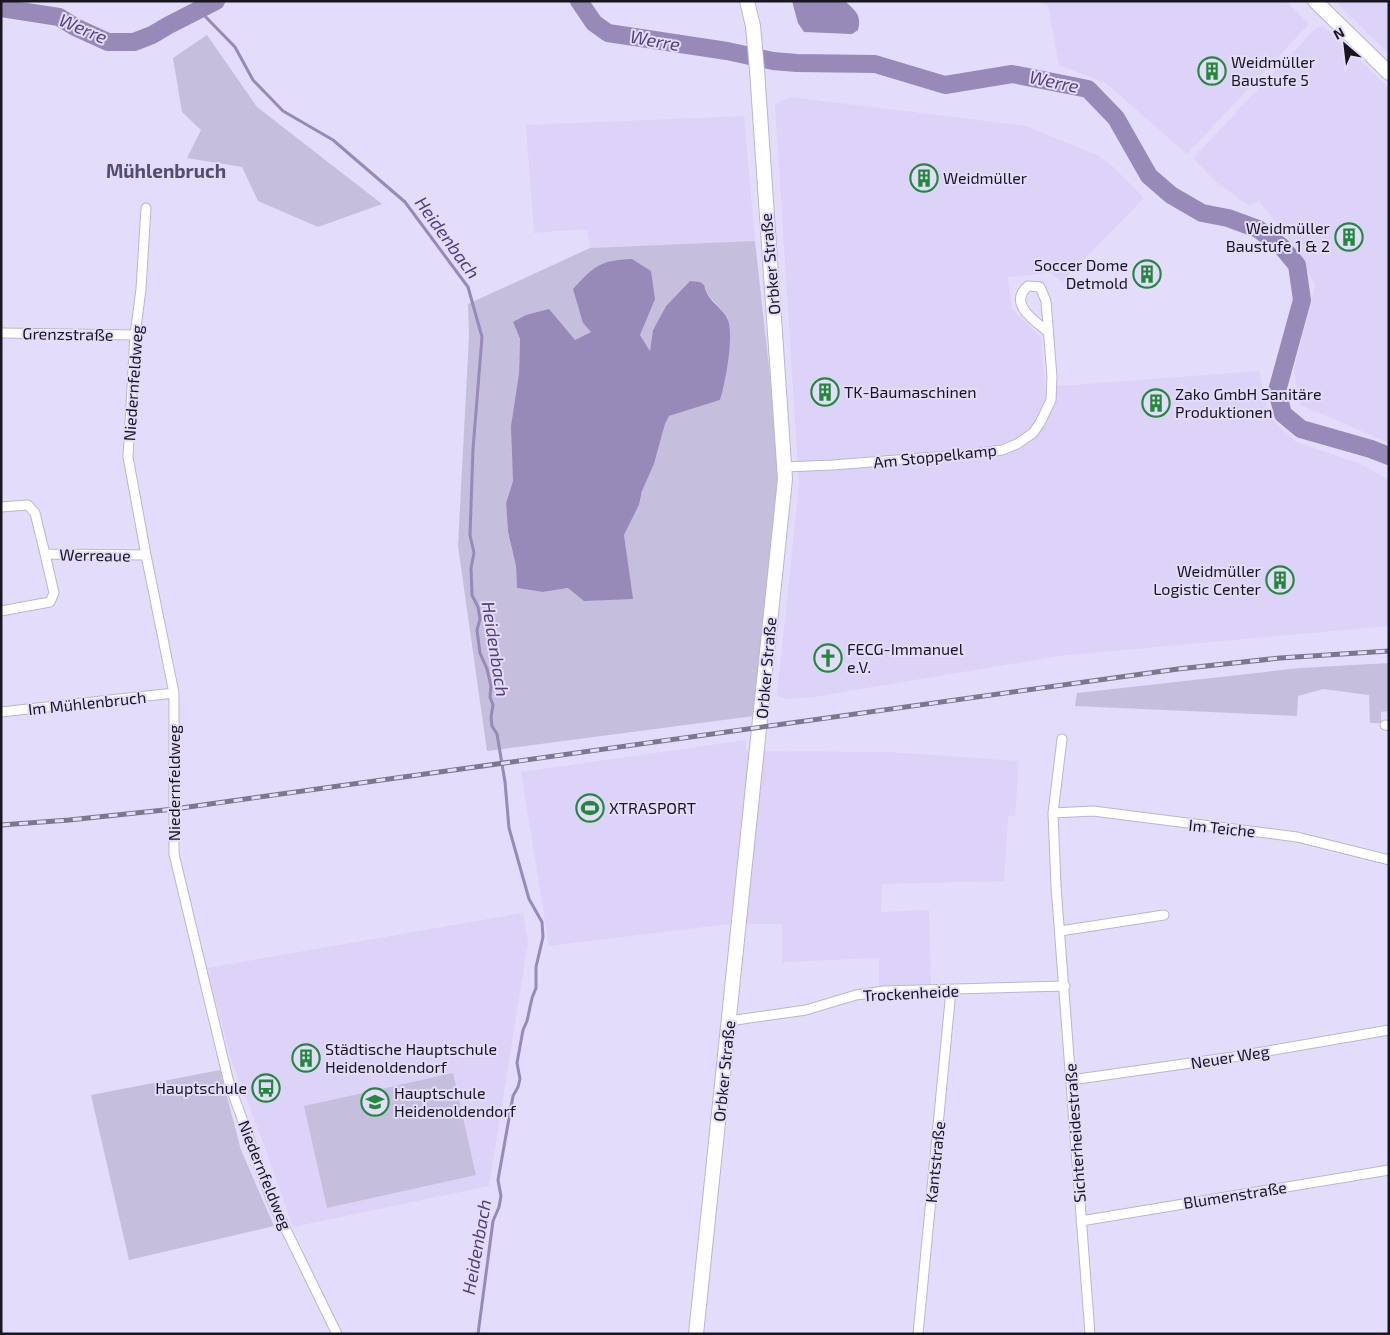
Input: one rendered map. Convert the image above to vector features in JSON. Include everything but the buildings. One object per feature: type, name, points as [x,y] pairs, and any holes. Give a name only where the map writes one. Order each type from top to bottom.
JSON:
[{"type":"street","name":"Orbker Straße","points":[[696,1334],[785,479],[757,70],[753,26],[747,1]]},
{"type":"street","points":[[1315,1],[1389,73]]},
{"type":"street","name":"Niedernfeldweg","points":[[146,208],[141,289],[135,335],[128,457],[174,693],[174,854],[228,1078],[271,1199],[337,1334]]},
{"type":"street","name":"Am Stoppelkamp","points":[[785,467],[973,454],[1002,450],[1017,444],[1037,428],[1051,400],[1052,377],[1046,301],[1040,287],[1028,286],[1021,295],[1022,306],[1047,331]]},
{"type":"street","name":"Grenzstraße","points":[[1,333],[135,335]]},
{"type":"street","name":"Werreaue","points":[[1,507],[28,505],[35,513],[54,592],[50,602],[1,611]]},
{"type":"street","name":"Werreaue","points":[[45,554],[146,555]]},
{"type":"street","name":"Im Mühlenbruch","points":[[1,712],[174,693]]},
{"type":"street","name":"Sichterheidestraße","points":[[1062,740],[1053,813],[1090,1334]]},
{"type":"street","name":"Im Teiche","points":[[1053,813],[1093,811],[1297,837],[1389,860]]},
{"type":"street","points":[[1060,932],[1164,915]]},
{"type":"street","name":"Trockenheide","points":[[729,1021],[806,1010],[856,995],[884,991],[1065,986]]},
{"type":"street","name":"Kantstraße","points":[[918,1334],[951,990]]},
{"type":"street","name":"Neuer Weg","points":[[1071,1080],[1233,1057],[1389,1030]]},
{"type":"street","name":"Blumenstraße","points":[[1081,1221],[1389,1170]]},
{"type":"shaded area","points":[[792,1],[845,1],[855,10],[858,16],[858,30],[852,34],[804,32],[798,23]]},
{"type":"shaded area","points":[[1035,1],[1286,1],[1309,24],[1187,154],[1107,84],[1059,65],[1048,6]]},
{"type":"shaded area","points":[[1335,1],[1389,1],[1389,53],[1386,51]]},
{"type":"shaded area","points":[[1323,26],[1389,88],[1389,443],[1301,405],[1294,371],[1315,285],[1296,248],[1259,201],[1249,206],[1215,181],[1193,158],[1315,29]]},
{"type":"shaded area","points":[[207,35],[257,107],[382,204],[318,227],[258,201],[242,167],[187,158],[201,130],[182,112],[173,58]]},
{"type":"shaded area","points":[[791,97],[1026,126],[1101,157],[1111,165],[1144,198],[1062,282],[1051,273],[1008,277],[1012,309],[1041,337],[1045,387],[1259,371],[1268,415],[1296,442],[1361,464],[1389,480],[1389,626],[1058,656],[813,697],[787,699],[777,696],[799,484],[775,104]]},
{"type":"shaded area","points":[[744,116],[755,241],[590,248],[587,229],[534,233],[526,125]]},
{"type":"shaded area","points":[[755,241],[780,466],[754,716],[487,751],[458,546],[469,336],[468,304],[590,248]],"holes":[[[690,281],[705,291],[728,318],[720,400],[669,416],[665,424],[654,464],[642,491],[639,505],[624,535],[632,599],[569,588],[543,592],[517,588],[516,566],[508,532],[506,503],[513,481],[519,374],[520,339],[513,322],[576,340],[592,332],[583,323],[640,335],[650,351],[653,330],[666,306]]]},
{"type":"shaded area","points":[[632,259],[651,271],[655,299],[640,335],[650,351],[653,330],[666,306],[690,281],[700,282],[704,285],[710,298],[726,316],[729,323],[730,345],[727,370],[720,400],[669,416],[665,424],[654,464],[642,491],[639,505],[624,535],[633,599],[584,601],[568,588],[543,592],[517,588],[516,566],[508,532],[506,503],[513,481],[511,426],[519,374],[520,339],[513,322],[526,315],[549,309],[575,340],[591,332],[583,323],[573,289],[599,266],[613,261]]},
{"type":"shaded area","points":[[1389,663],[1389,711],[1381,712],[1381,722],[1379,723],[1370,723],[1369,695],[1323,689],[1298,696],[1297,716],[1075,706],[1077,693],[1300,668]]},
{"type":"shaded area","points":[[746,740],[746,749],[749,751],[890,752],[1019,761],[1015,816],[1008,816],[1004,881],[882,884],[881,912],[929,910],[931,985],[879,987],[879,958],[782,962],[782,924],[729,924],[549,946],[521,772]]},
{"type":"shaded area","name":"Hauptschule Heidenoldendorf","points":[[523,913],[528,942],[489,1186],[293,1227],[232,1062],[207,968]]},
{"type":"shaded area","points":[[220,1070],[241,1150],[274,1226],[129,1260],[91,1095]]},
{"type":"shaded area","points":[[453,1073],[476,1175],[327,1208],[304,1106]]},
{"type":"waterway","name":"Werre","points":[[1,8],[59,17],[75,27],[108,42],[134,42],[152,35],[216,1]]},
{"type":"waterway","name":"Werre","points":[[579,1],[594,23],[608,33],[727,51],[773,61],[875,64],[945,85],[1012,74],[1088,89],[1116,118],[1149,176],[1171,195],[1202,213],[1228,218],[1258,229],[1282,247],[1297,265],[1302,300],[1277,391],[1283,414],[1301,429],[1389,456]]},
{"type":"waterway","name":"Heidenbach","points":[[198,9],[235,47],[253,80],[283,111],[333,140],[405,202],[468,287],[482,337],[473,449],[470,535],[474,553],[471,568],[472,595],[478,607],[480,619],[477,630],[480,653],[487,669],[491,686],[490,697],[493,705],[492,726],[497,734],[505,782],[509,828],[529,899],[542,922],[543,937],[536,967],[536,988],[523,1030],[517,1063],[520,1079],[513,1096],[498,1180],[501,1196],[493,1221],[478,1334]]},
{"type":"railway","points":[[1,825],[174,809],[1178,669],[1280,658],[1389,651]]},
{"type":"place","name":"Weidmüller Baustufe 5","points":[[1212,71]]},
{"type":"place","name":"Weidmüller","points":[[924,178]]},
{"type":"place","name":"Weidmüller Baustufe 1 & 2","points":[[1349,237]]},
{"type":"place","name":"Soccer Dome Detmold","points":[[1147,274]]},
{"type":"place","name":"TK-Baumaschinen","points":[[825,392]]},
{"type":"place","name":"Zako GmbH Sanitäre Produktionen","points":[[1156,403]]},
{"type":"place","name":"Weidmüller Logistic Center","points":[[1280,580]]},
{"type":"place","name":"FECG-Immanuel e.V.","points":[[828,658]]},
{"type":"place","name":"XTRASPORT","points":[[590,808]]},
{"type":"place","name":"Städtische Hauptschule Heidenoldendorf","points":[[306,1058]]},
{"type":"place","name":"Hauptschule","points":[[266,1088]]},
{"type":"place","name":"Hauptschule Heidenoldendorf","points":[[375,1102]]},
{"type":"district","name":"Mühlenbruch","points":[[166,171]]}]
